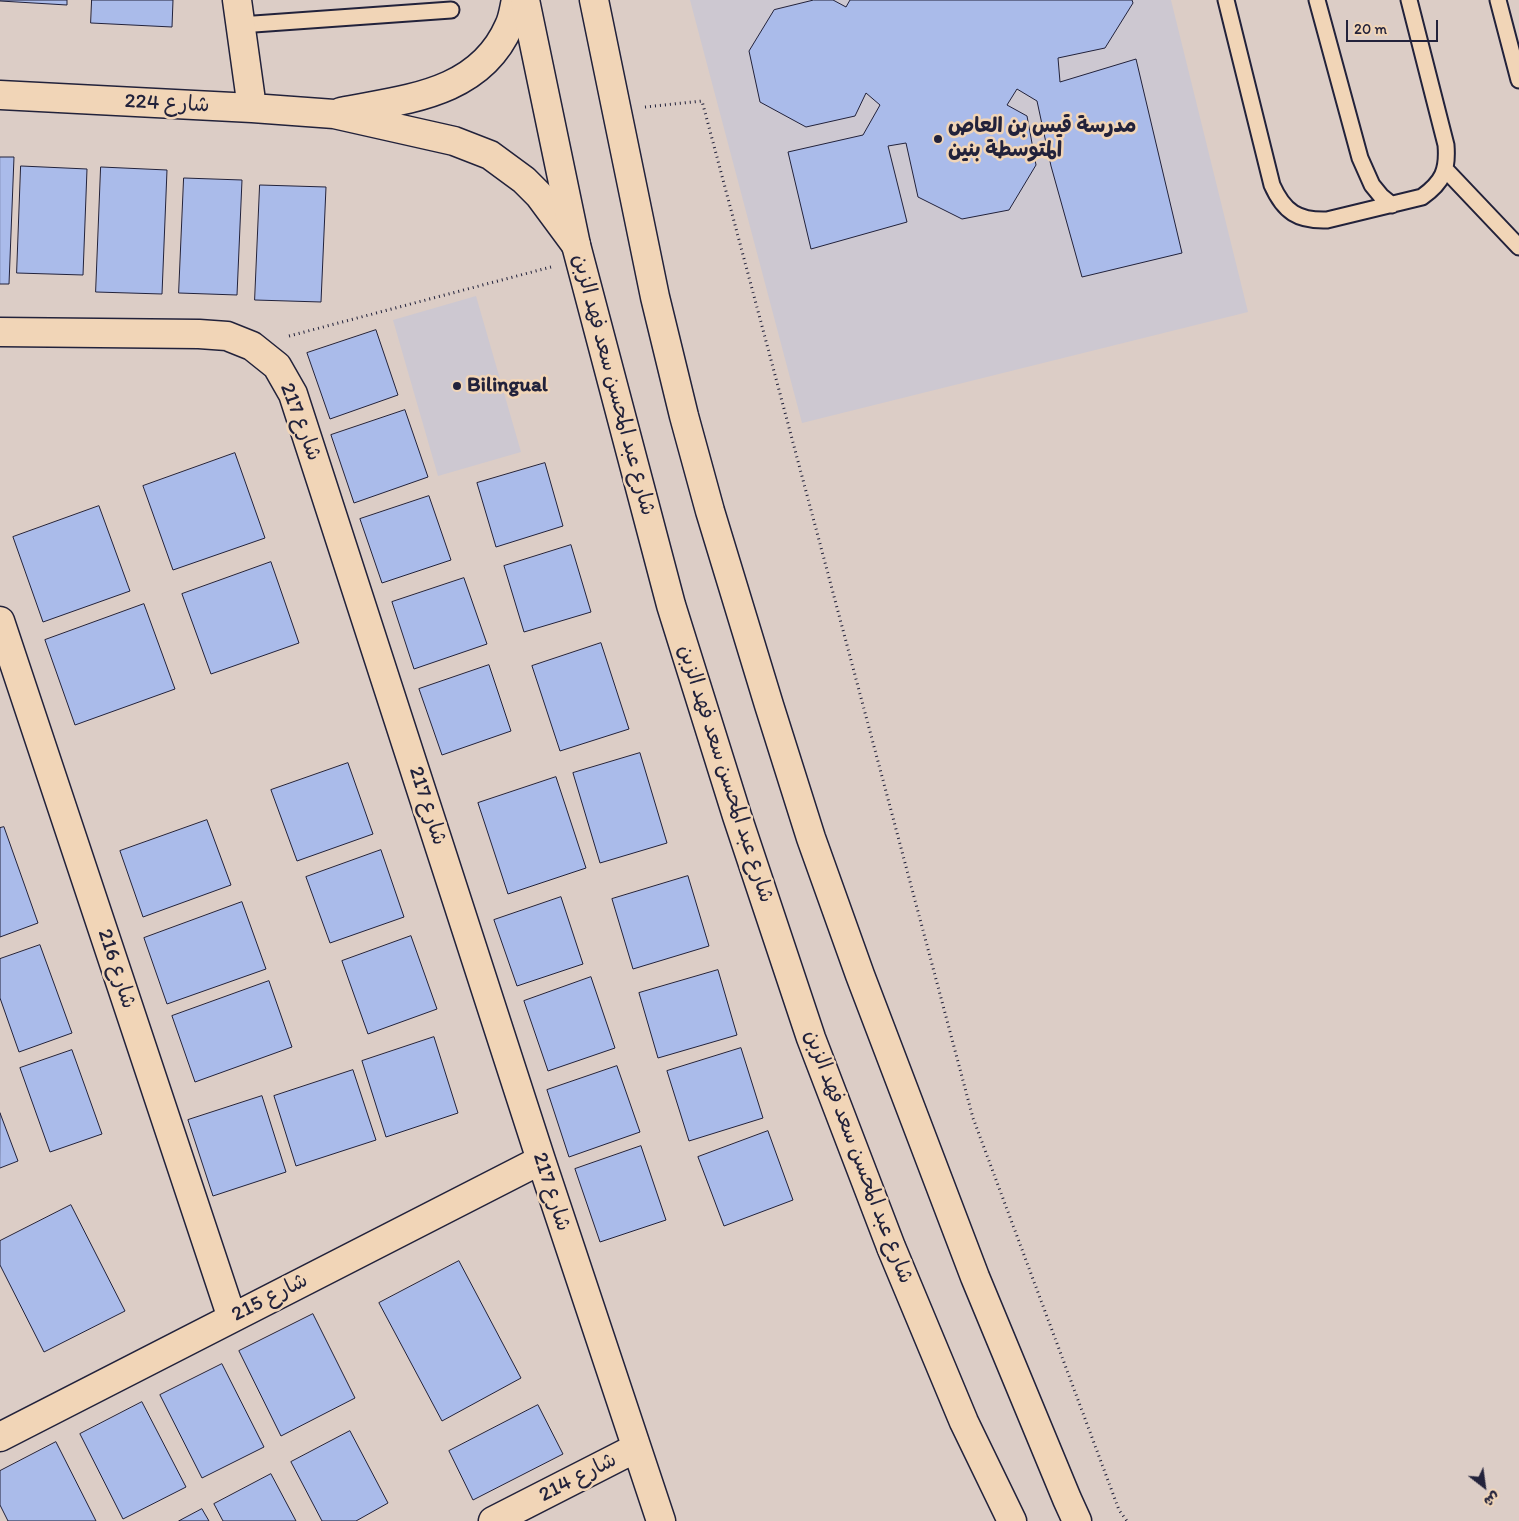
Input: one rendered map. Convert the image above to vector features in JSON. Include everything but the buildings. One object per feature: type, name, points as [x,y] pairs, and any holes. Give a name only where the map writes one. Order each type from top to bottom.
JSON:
[{"type":"street","name":"شارع 224","points":[[334,114],[413,98],[434,92],[468,76],[482,65],[503,38],[510,24],[516,0]]},
{"type":"street","name":"شارع عبد المحسن سعد فهد الزبن","points":[[525,0],[578,252],[671,605],[737,816],[811,1038],[891,1247],[964,1422],[1012,1521]]},
{"type":"street","points":[[594,0],[618,109],[655,297],[687,426],[713,520],[811,838],[860,975],[975,1277],[1066,1500],[1077,1521]]},
{"type":"street","points":[[239,13],[252,108]]},
{"type":"street","name":"شارع 224","points":[[0,95],[334,114],[454,141],[490,155],[519,175],[539,195],[578,252]]},
{"type":"street","name":"شارع 217","points":[[0,332],[199,334],[227,336],[252,346],[277,366],[294,394],[541,1160],[661,1521]]},
{"type":"street","name":"شارع 216","points":[[0,620],[232,1318]]},
{"type":"street","name":"شارع 215","points":[[0,1436],[541,1160]]},
{"type":"street","name":"شارع 214","points":[[493,1521],[636,1448]]},
{"type":"lane","points":[[1226,0],[1272,185],[1278,198],[1287,209],[1299,217],[1313,221],[1327,220],[1422,197],[1432,190],[1440,180],[1445,169],[1446,145],[1409,0]]},
{"type":"lane","points":[[1317,0],[1360,158],[1372,184],[1381,196],[1392,205]]},
{"type":"lane","points":[[1498,0],[1519,80]]},
{"type":"lane","points":[[239,13],[451,10]]},
{"type":"lane","points":[[1445,169],[1519,247]]},
{"type":"path","points":[[618,109],[702,101],[973,1118],[1119,1510],[1126,1521]]},
{"type":"path","points":[[252,346],[578,252]]},
{"type":"shaded area","points":[[690,0],[1171,0],[1248,312],[802,423]]},
{"type":"shaded area","name":"Bilingual","points":[[476,296],[521,452],[438,476],[393,320]]},
{"type":"place","name":"مدرسة قيس بن العاص المتوسطة بنين","points":[[938,139]]},
{"type":"place","name":"Bilingual","points":[[457,386]]}]
